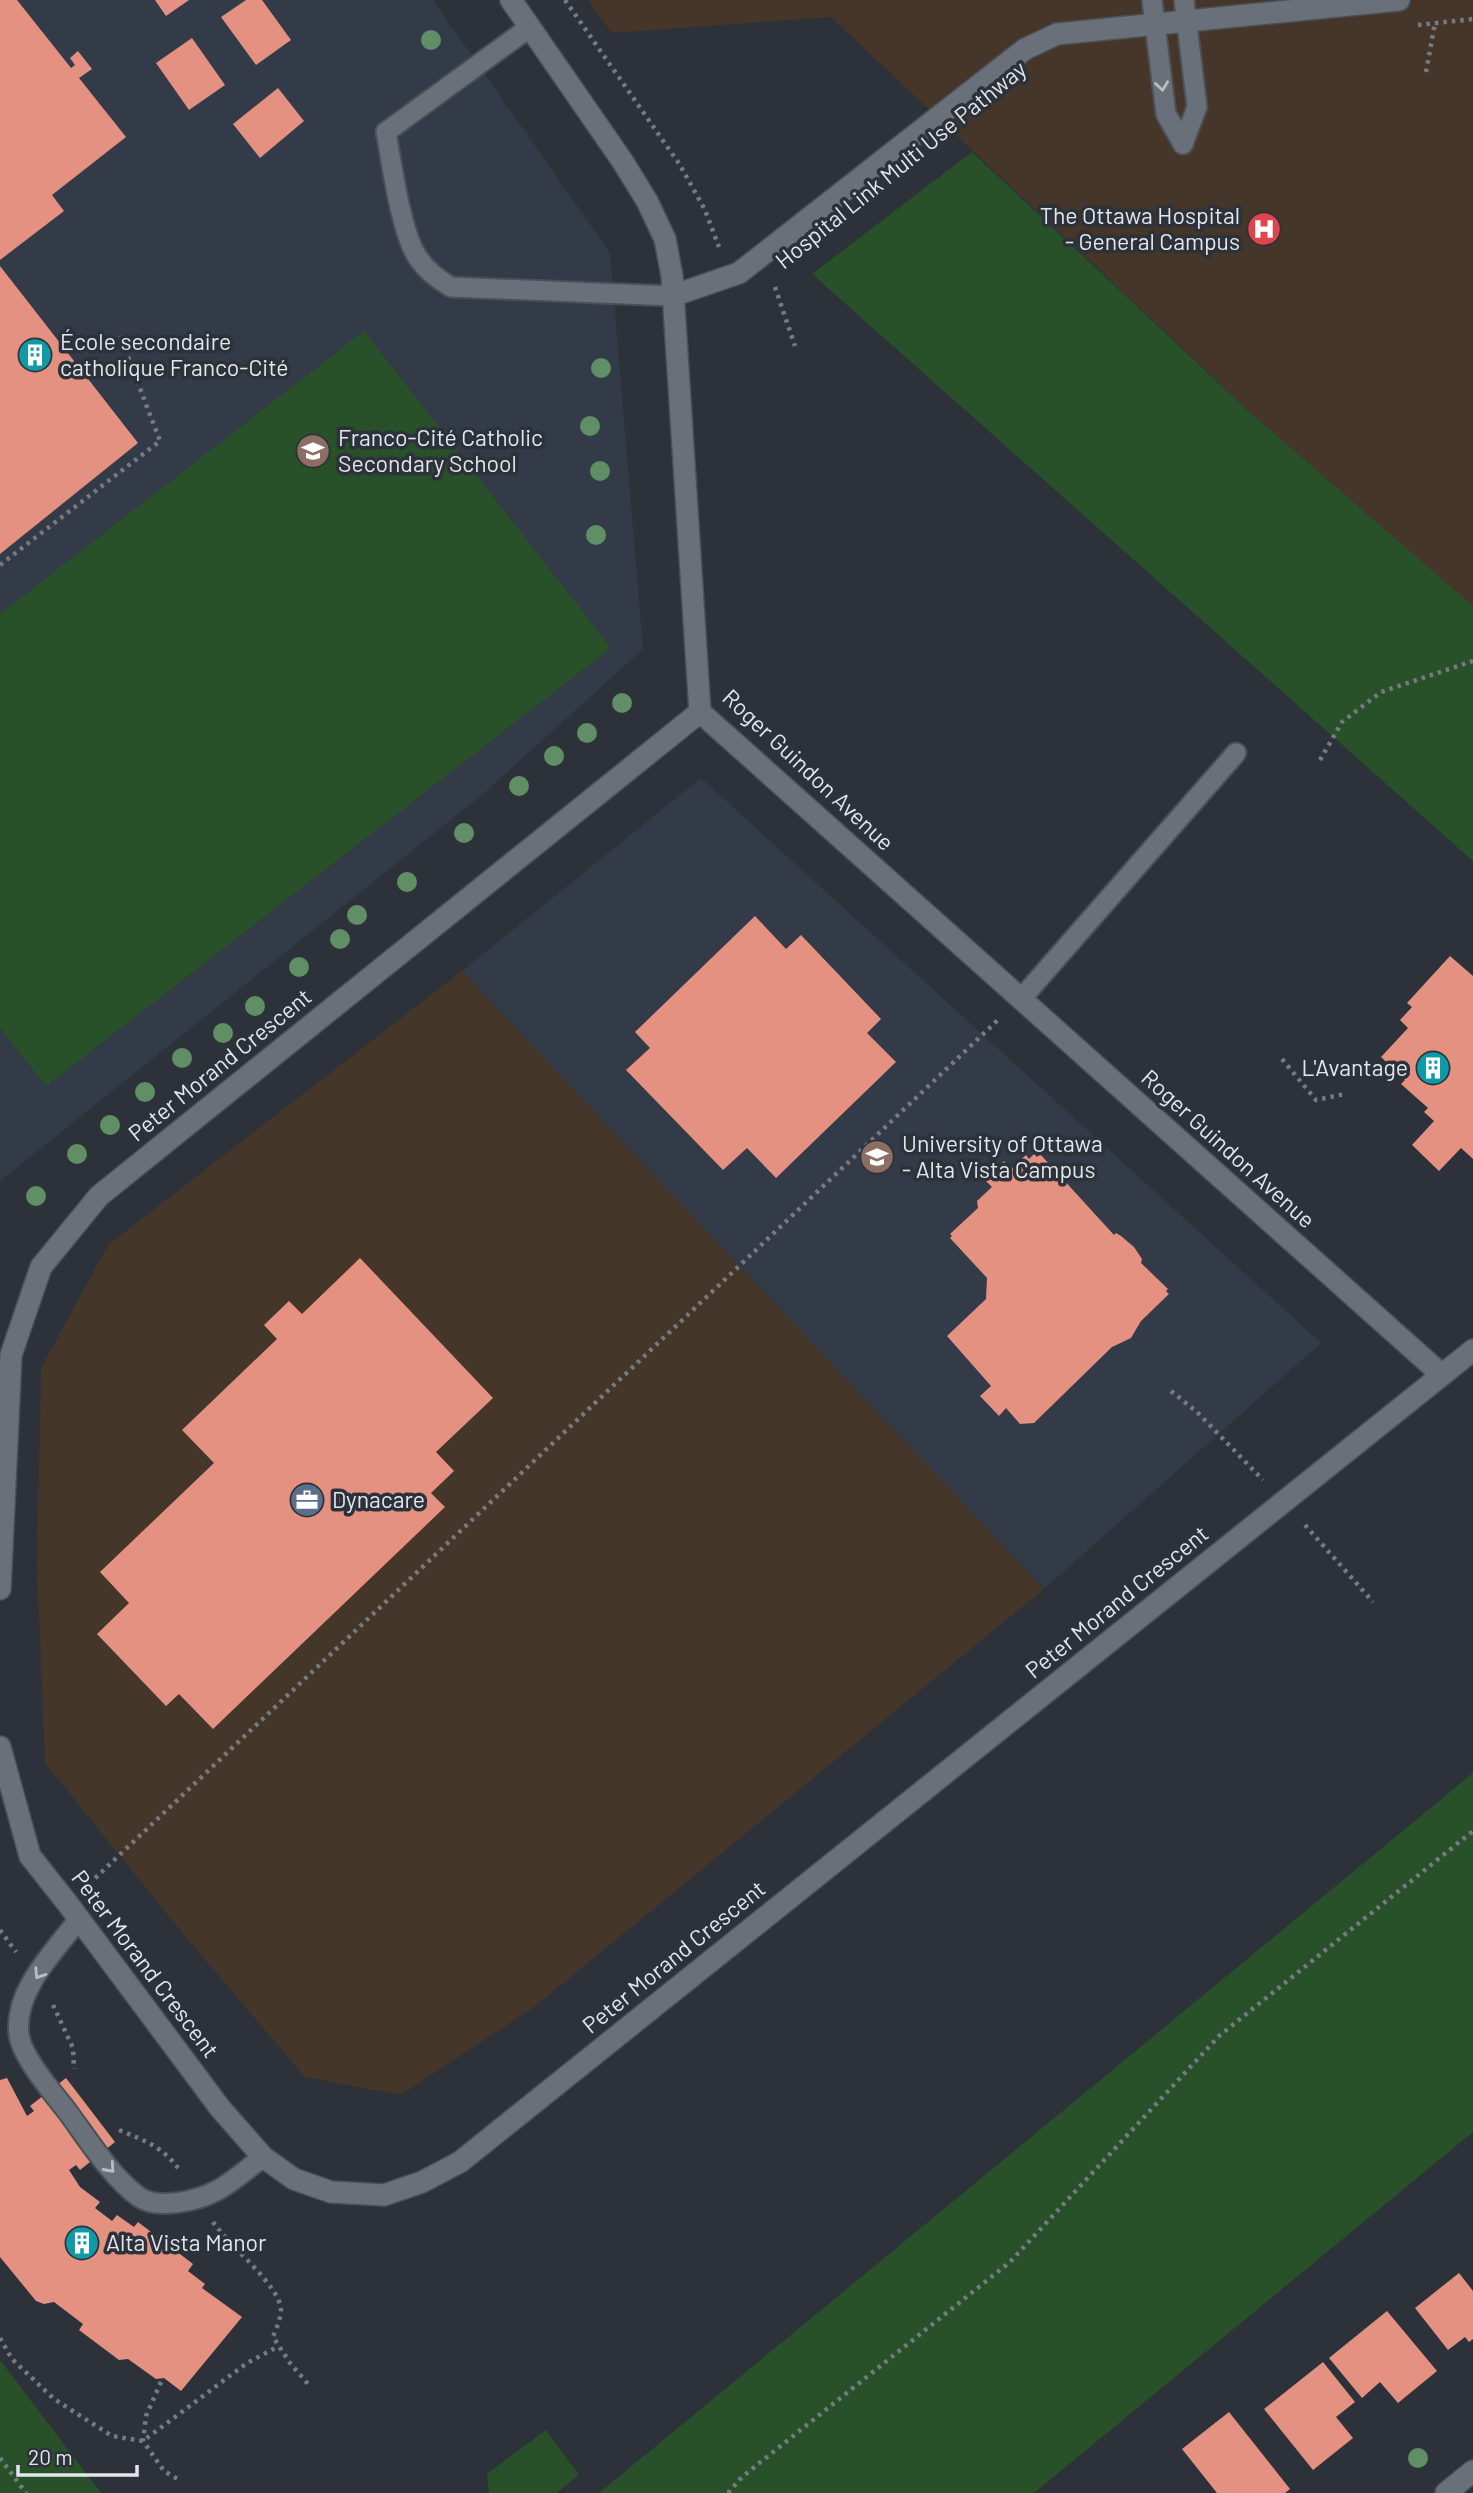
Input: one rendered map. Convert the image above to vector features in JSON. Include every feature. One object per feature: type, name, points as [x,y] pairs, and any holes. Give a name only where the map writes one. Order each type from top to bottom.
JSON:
[{"type":"street","name":"Roger Guindon Avenue","points":[[511,0],[623,162],[647,201],[665,239],[672,276],[700,712],[1442,1375]]},
{"type":"street","points":[[672,296],[739,273],[1025,49],[1057,34],[1155,24],[1185,10],[1399,0]]},
{"type":"street","name":"Peter Morand Crescent","points":[[0,1588],[11,1355],[41,1267],[99,1196],[700,712]]},
{"type":"street","name":"Peter Morand Crescent","points":[[0,1747],[30,1857],[74,1911],[220,2109],[263,2157],[294,2179],[331,2192],[384,2195],[422,2182],[460,2162],[1473,1350]]},
{"type":"street","points":[[1446,2493],[1473,2471]]},
{"type":"lane","points":[[1152,0],[1166,114],[1183,144],[1197,107],[1185,10]]},
{"type":"lane","points":[[530,27],[386,132],[408,240],[419,259],[439,280],[451,288],[672,296]]},
{"type":"lane","points":[[1021,999],[1236,753]]},
{"type":"lane","points":[[74,1911],[35,1978],[22,2007],[19,2035],[32,2064],[106,2164],[140,2199],[168,2204],[198,2199],[218,2190],[263,2157]]},
{"type":"path","points":[[565,0],[680,164],[705,210],[715,238]]},
{"type":"path","points":[[1426,72],[1435,23]]},
{"type":"path","name":"Hospital Link Multi Use Pathway","points":[[766,294],[785,280]]},
{"type":"path","points":[[775,288],[795,346]]},
{"type":"path","points":[[0,565],[160,441],[120,336]]},
{"type":"path","points":[[1320,760],[1342,722],[1381,692],[1473,661]]},
{"type":"path","points":[[74,1911],[1021,999]]},
{"type":"path","points":[[1282,1059],[1316,1100],[1345,1094]]},
{"type":"path","points":[[1171,1391],[1197,1412],[1284,1501],[1373,1602]]},
{"type":"path","points":[[728,2493],[743,2477],[1010,2262],[1219,2036],[1473,1831]]},
{"type":"path","points":[[0,1930],[55,2008],[73,2048],[74,2077]]},
{"type":"path","points":[[112,2119],[119,2130],[152,2143],[172,2158],[220,2233],[269,2283],[281,2309],[274,2337],[308,2384]]},
{"type":"path","points":[[0,2338],[12,2359],[54,2399],[112,2436],[143,2441],[247,2363],[279,2346]]},
{"type":"path","points":[[161,2382],[146,2416],[143,2441],[164,2471],[181,2481]]},
{"type":"path","points":[[0,2458],[26,2493]]},
{"type":"shaded area","name":"Franco-Cité Catholic Secondary School","points":[[0,0],[433,0],[610,253],[643,649],[483,794],[0,1181]]},
{"type":"shaded area","name":"The Ottawa Hospital - General Campus","points":[[588,0],[1473,0],[1473,611],[1263,424],[831,17],[612,33]]},
{"type":"shaded area","name":"University of Ottawa - Alta Vista Campus","points":[[701,778],[1321,1343],[1044,1589],[462,971]]},
{"type":"shaded area","points":[[462,971],[1044,1589],[534,2007],[401,2095],[305,2077],[184,1935],[45,1763],[37,1565],[41,1368],[108,1245]]},
{"type":"green space","points":[[972,152],[1255,417],[1473,606],[1473,861],[812,274]]},
{"type":"green space","points":[[364,331],[611,648],[46,1086],[0,1028],[0,614]]},
{"type":"green space","points":[[1473,1773],[1473,2132],[1034,2493],[599,2493]]},
{"type":"green space","points":[[0,2360],[101,2493],[0,2493]]},
{"type":"green space","points":[[546,2430],[579,2475],[556,2493],[489,2493],[487,2474]]},
{"type":"building","points":[[0,0],[17,0],[71,68],[75,65],[70,58],[78,51],[92,69],[79,78],[126,137],[52,195],[64,211],[0,260]]},
{"type":"building","points":[[155,0],[189,0],[166,16]]},
{"type":"building","points":[[246,0],[262,0],[291,40],[256,65],[221,17]]},
{"type":"building","points":[[192,38],[225,85],[189,110],[156,63]]},
{"type":"building","points":[[278,88],[304,121],[260,158],[233,124]]},
{"type":"building","name":"École secondaire catholique Franco-Cité","points":[[0,266],[138,443],[0,554]]},
{"type":"building","points":[[755,916],[786,949],[801,935],[881,1019],[867,1033],[896,1062],[776,1178],[747,1148],[723,1170],[626,1070],[650,1048],[635,1032]]},
{"type":"building","name":"L'Avantage","points":[[1450,956],[1473,976],[1473,1159],[1461,1148],[1439,1171],[1412,1145],[1434,1121],[1424,1112],[1428,1108],[1401,1084],[1405,1080],[1381,1057],[1408,1028],[1400,1020],[1412,1007],[1407,1003]]},
{"type":"building","points":[[1034,1154],[1037,1157],[1040,1154],[1114,1235],[1116,1233],[1121,1236],[1134,1247],[1142,1259],[1141,1263],[1168,1289],[1166,1291],[1169,1294],[1141,1321],[1131,1338],[1112,1347],[1034,1423],[1020,1424],[1006,1408],[999,1416],[980,1396],[991,1386],[947,1336],[986,1299],[987,1278],[950,1238],[950,1234],[978,1208],[977,1201],[992,1187],[985,1180],[1004,1161],[1011,1169],[1026,1155],[1029,1159]]},
{"type":"building","name":"Dynacare","points":[[360,1258],[493,1398],[436,1452],[454,1471],[431,1493],[445,1507],[213,1729],[179,1694],[166,1706],[97,1634],[129,1603],[100,1572],[214,1463],[182,1430],[277,1339],[264,1325],[289,1301],[302,1314]]},
{"type":"building","name":"Alta Vista Manor","points":[[7,2078],[27,2116],[34,2111],[30,2106],[66,2078],[115,2142],[80,2170],[76,2165],[69,2170],[80,2187],[100,2202],[95,2208],[112,2221],[117,2215],[134,2227],[138,2222],[193,2264],[188,2271],[205,2284],[202,2288],[242,2317],[181,2391],[164,2378],[156,2379],[128,2359],[119,2360],[79,2330],[83,2324],[54,2302],[44,2304],[36,2301],[0,2257],[0,2080]]},
{"type":"building","points":[[1459,2273],[1473,2291],[1473,2339],[1469,2342],[1465,2337],[1448,2350],[1415,2308]]},
{"type":"building","points":[[1387,2311],[1437,2371],[1398,2403],[1380,2382],[1362,2398],[1329,2358]]},
{"type":"building","points":[[1323,2362],[1355,2402],[1336,2417],[1353,2438],[1313,2470],[1264,2409]]},
{"type":"building","points":[[1229,2412],[1290,2489],[1285,2493],[1217,2493],[1182,2449]]},
{"type":"place","name":"The Ottawa Hospital - General Campus","points":[[1264,229]]},
{"type":"place","name":"École secondaire catholique Franco-Cité","points":[[35,355]]},
{"type":"place","name":"Franco-Cité Catholic Secondary School","points":[[313,451]]},
{"type":"place","name":"L'Avantage","points":[[1433,1068]]},
{"type":"place","name":"University of Ottawa - Alta Vista Campus","points":[[877,1157]]},
{"type":"place","name":"Dynacare","points":[[307,1500]]},
{"type":"place","name":"Alta Vista Manor","points":[[82,2243]]}]
